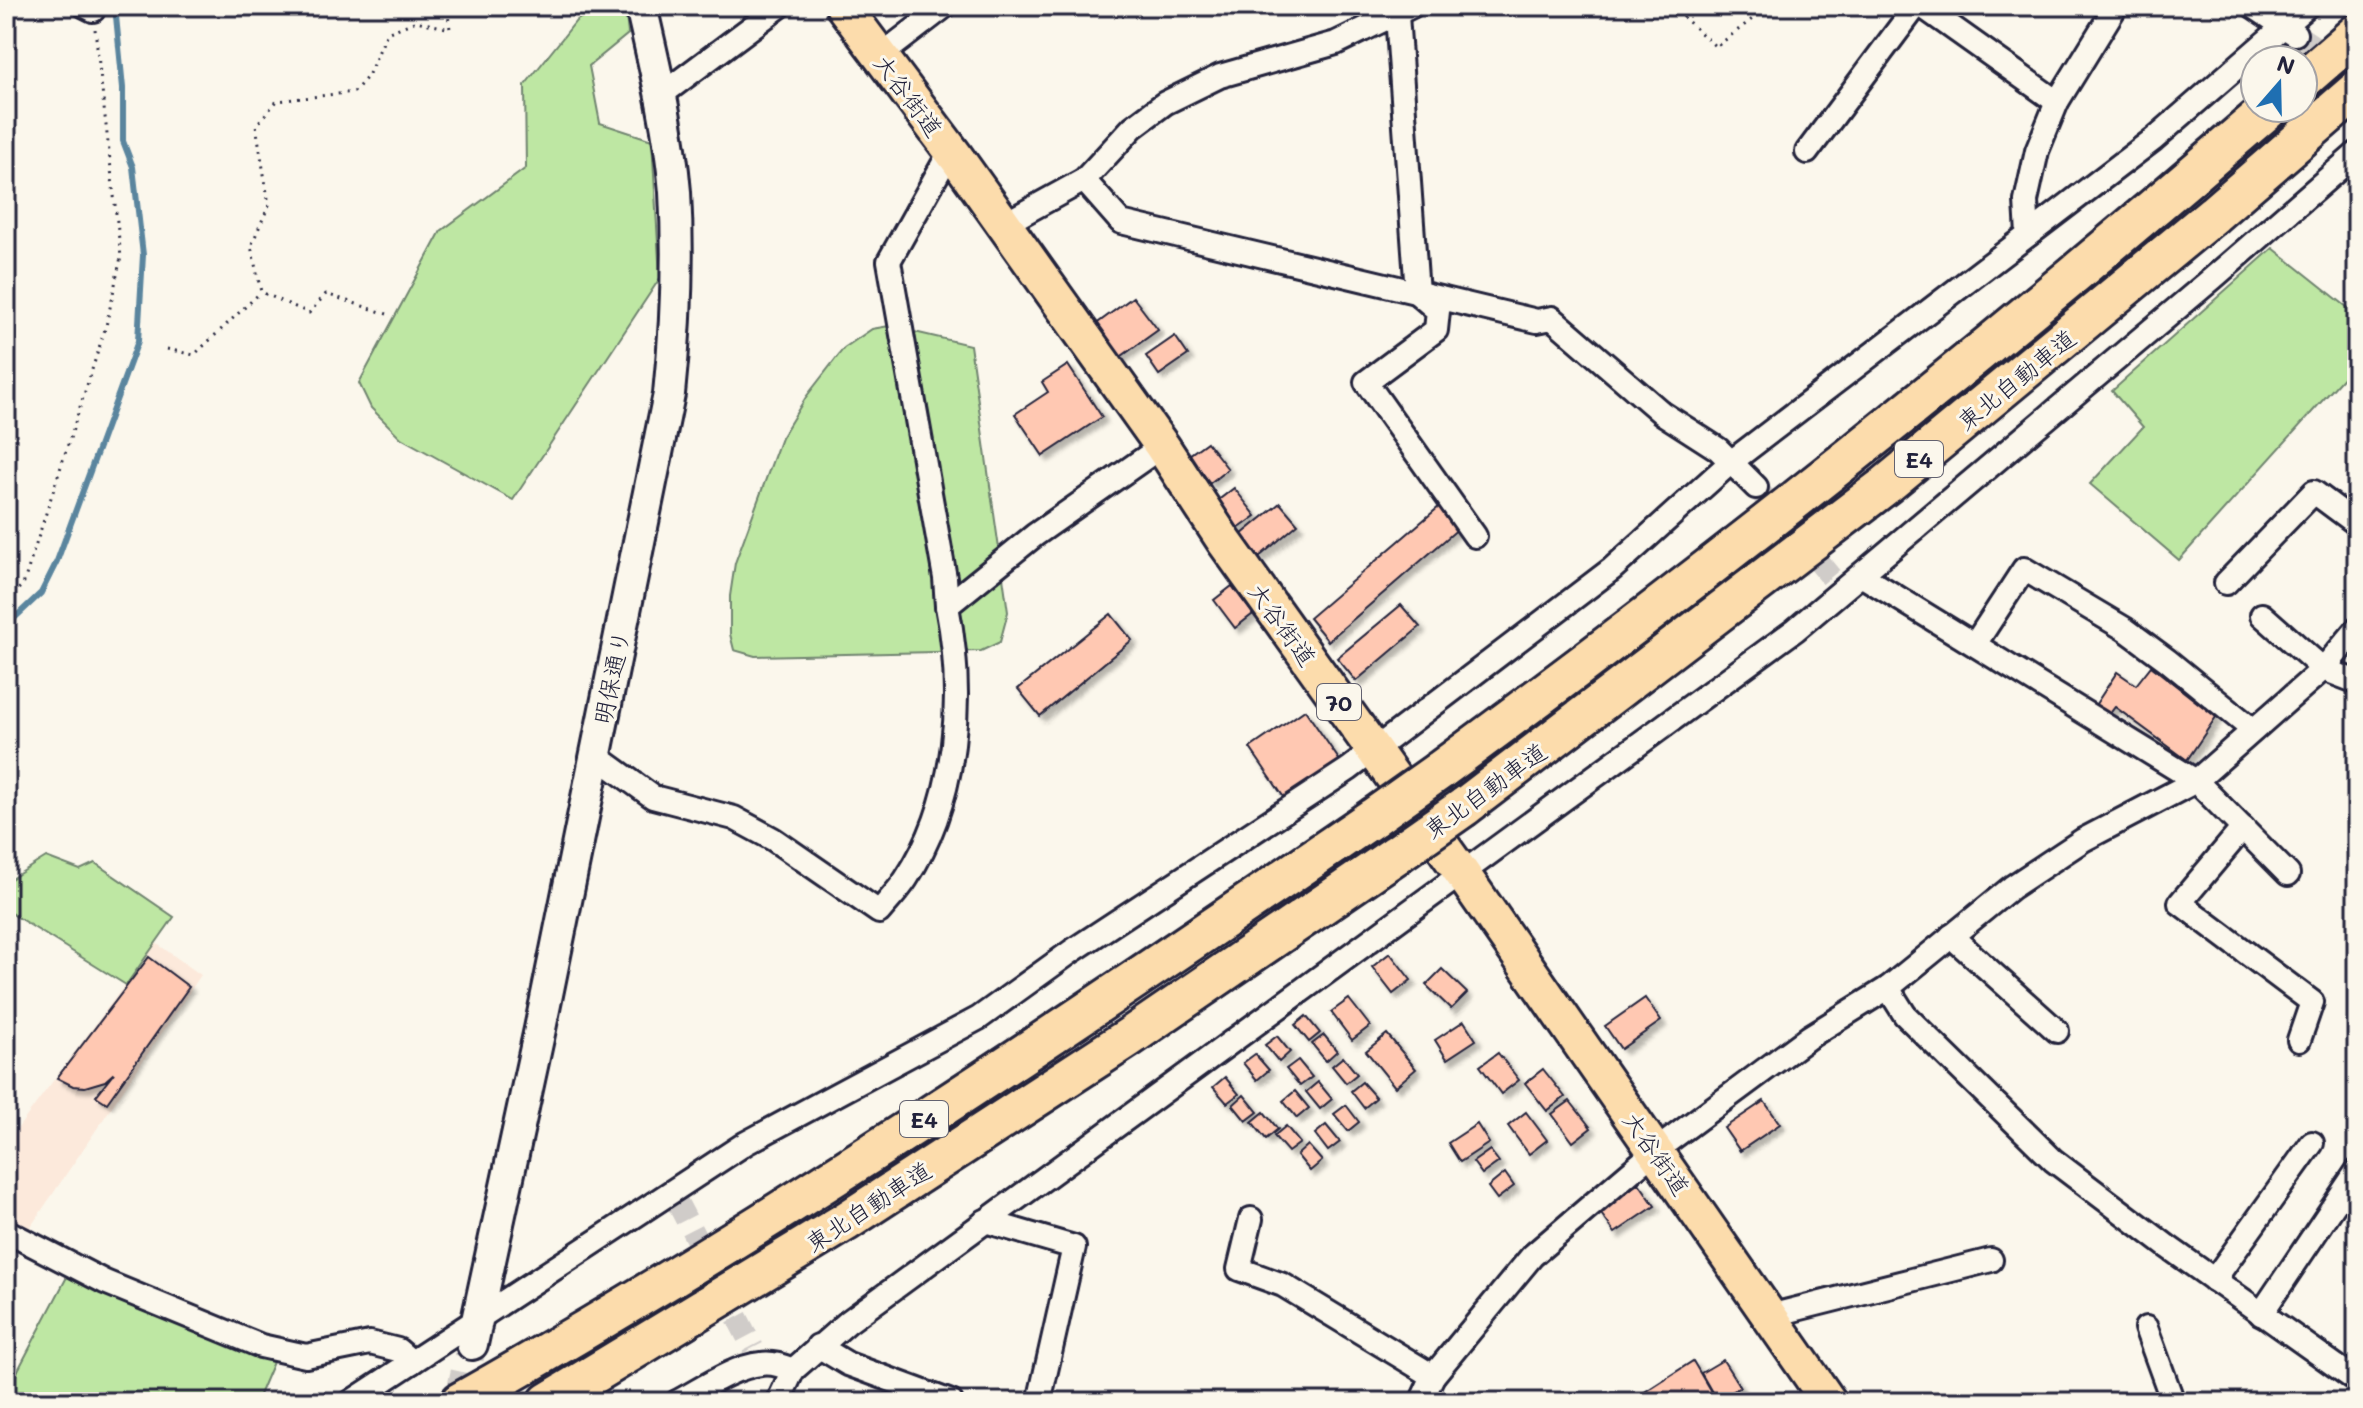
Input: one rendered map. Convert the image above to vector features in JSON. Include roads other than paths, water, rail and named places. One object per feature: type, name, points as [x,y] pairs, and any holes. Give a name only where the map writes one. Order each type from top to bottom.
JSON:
[{"type":"highway","points":[[2319,66],[2357,33]]},
{"type":"highway","name":"東北自動車道","points":[[548,1402],[858,1214],[1140,1029],[1464,807],[1731,606],[1910,466],[2202,224],[2357,90]]},
{"type":"highway","name":"東北自動車道","points":[[460,1402],[817,1189],[1098,1006],[1439,771],[1704,573],[1852,456],[1985,350],[2251,124]]},
{"type":"main road","name":"大谷街道","points":[[843,6],[951,150],[1162,446],[1232,553],[1461,872],[1829,1402]]},
{"type":"street","name":"明保通り","points":[[476,1331],[669,394],[675,334],[675,192],[661,95],[641,6]]},
{"type":"street","points":[[661,95],[780,6]]},
{"type":"street","points":[[880,56],[945,6]]},
{"type":"street","points":[[1807,152],[1919,6],[2057,102]]},
{"type":"street","points":[[2028,235],[2026,201],[2037,151],[2057,102],[2116,6]]},
{"type":"street","points":[[2253,6],[2290,31]]},
{"type":"street","points":[[351,1402],[412,1362],[476,1331],[587,1250],[673,1196],[746,1143],[979,1018],[1072,951],[1349,769],[1612,569],[1731,462],[2154,139],[2290,31],[2307,6]]},
{"type":"street","points":[[1004,224],[1084,180],[1133,127],[1165,103],[1220,76],[1336,43],[1399,9],[1417,293],[1438,311],[1436,330],[1366,382],[1475,536]]},
{"type":"street","points":[[595,755],[653,797],[734,818],[773,839],[879,912],[912,869],[929,836],[942,797],[957,713],[945,578],[889,261],[951,150]]},
{"type":"street","points":[[778,1402],[793,1370],[818,1346],[1795,630],[1837,583],[1861,575],[2357,153]]},
{"type":"street","points":[[1084,180],[1121,222],[1537,321],[1552,318],[1662,413],[1718,449],[1756,487]]},
{"type":"street","points":[[947,606],[1035,535],[1162,446]]},
{"type":"street","points":[[2226,583],[2314,492],[2357,524]]},
{"type":"street","points":[[1975,644],[2024,569],[2125,629],[2253,730]]},
{"type":"street","points":[[1861,575],[2196,781],[2288,874]]},
{"type":"street","points":[[2262,615],[2323,669],[2357,682]]},
{"type":"street","points":[[1421,1402],[1433,1376],[1532,1256],[1655,1151],[1809,1037],[1888,988],[2012,887],[2083,840],[2196,781],[2323,669],[2357,629]]},
{"type":"street","points":[[2243,828],[2180,903],[2312,1002],[2299,1040]]},
{"type":"street","points":[[1951,936],[2057,1031]]},
{"type":"street","points":[[1888,988],[1905,1015],[2053,1160],[2357,1381]]},
{"type":"street","points":[[2214,1280],[2312,1143]]},
{"type":"street","points":[[2261,1314],[2357,1171]]},
{"type":"street","points":[[1251,1219],[1239,1269],[1283,1285],[1433,1376]]},
{"type":"street","points":[[985,1221],[1074,1247],[1039,1402]]},
{"type":"street","points":[[6,1231],[105,1282],[261,1346],[306,1356],[370,1343],[398,1350],[412,1362]]},
{"type":"street","points":[[1769,1316],[1991,1260]]},
{"type":"street","points":[[2146,1328],[2173,1402]]},
{"type":"street","points":[[818,1346],[848,1364],[951,1402]]},
{"type":"street","points":[[677,1402],[739,1370],[757,1356],[793,1370]]},
{"type":"waterway","points":[[6,626],[41,593],[57,561],[138,341],[143,255],[133,167],[123,141],[123,88],[115,6]]},
{"type":"tunnel","points":[[2297,35],[2357,75]]},
{"type":"tunnel","points":[[1756,487],[1831,577]]},
{"type":"tunnel","points":[[676,1200],[753,1348]]},
{"type":"tunnel","points":[[459,1402],[472,1344]]}]
